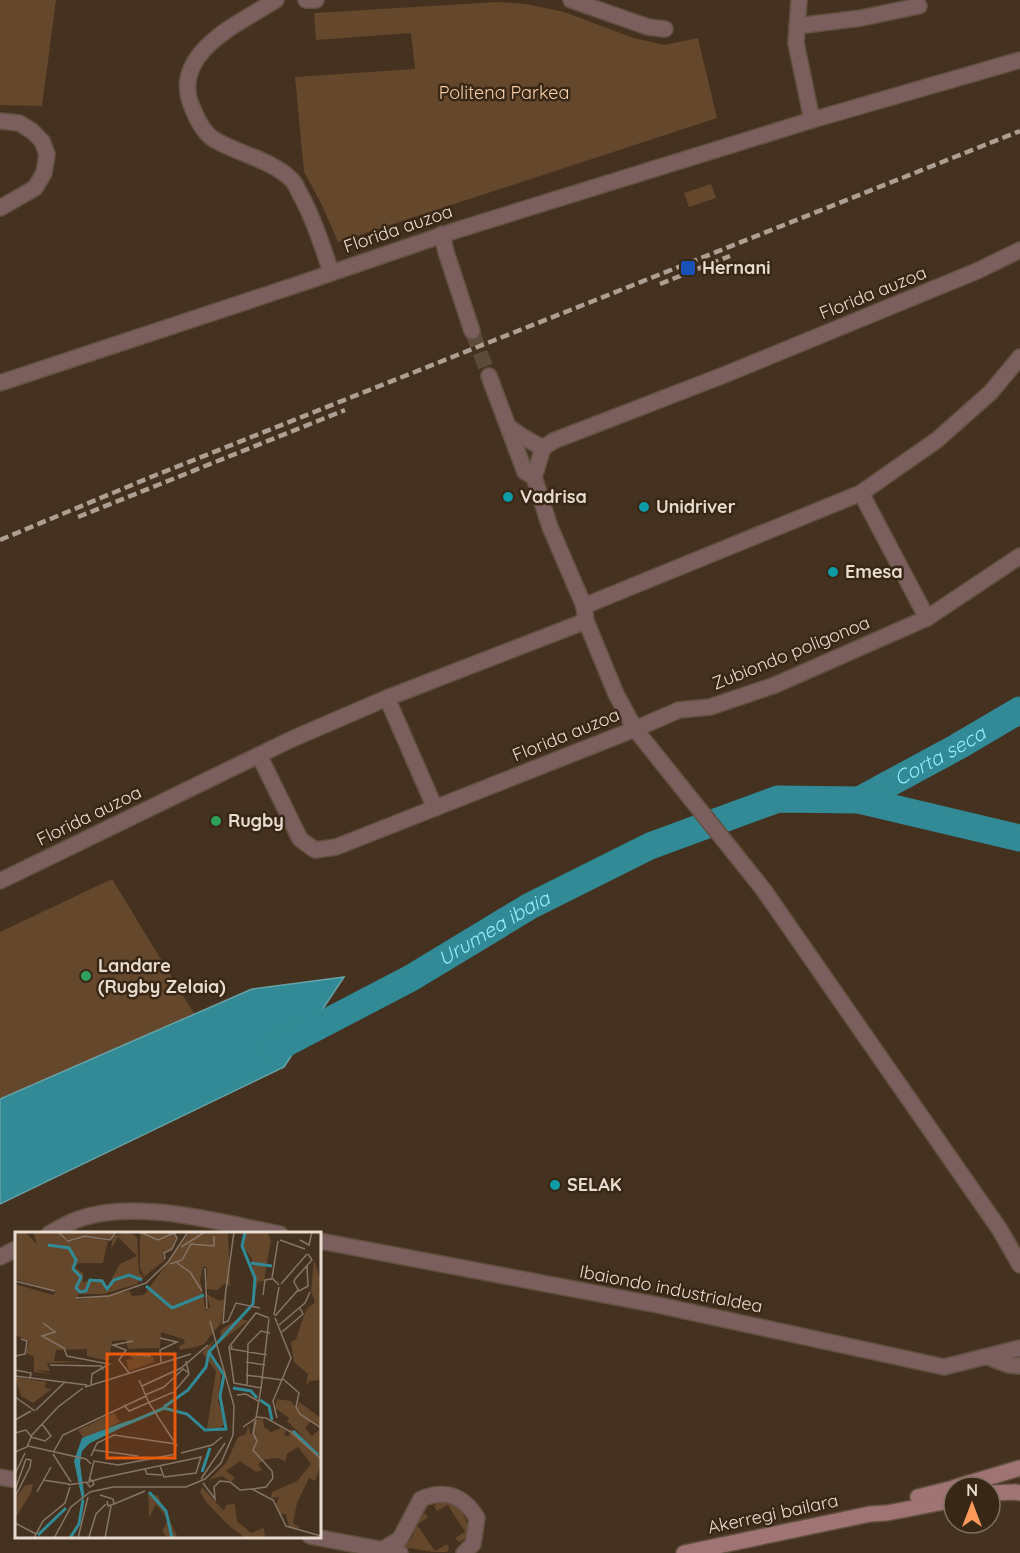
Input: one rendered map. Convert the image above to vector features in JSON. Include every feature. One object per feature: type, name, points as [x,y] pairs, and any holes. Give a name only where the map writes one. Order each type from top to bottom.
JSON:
[{"type":"main road","points":[[996,1475],[1020,1468]]},
{"type":"main road","points":[[870,1514],[942,1491]]},
{"type":"main road","points":[[1002,1493],[1020,1493]]},
{"type":"main road","points":[[870,1514],[942,1502]]},
{"type":"main road","name":"Akerregi bailara","points":[[684,1553],[870,1514]]},
{"type":"street","points":[[276,0],[214,39],[201,51],[192,66],[187,84],[189,102],[196,117],[213,140],[268,164],[292,181],[307,207],[331,272]]},
{"type":"street","points":[[306,0],[316,0]]},
{"type":"street","points":[[571,0],[648,27],[665,29]]},
{"type":"street","points":[[799,0],[796,44],[812,120]]},
{"type":"street","points":[[797,26],[861,18],[919,6]]},
{"type":"street","name":"Florida auzoa","points":[[0,383],[442,234],[812,120],[1020,60]]},
{"type":"street","points":[[0,121],[19,123],[32,131],[42,141],[47,154],[44,173],[35,188],[0,208]]},
{"type":"street","name":"Florida auzoa","points":[[442,234],[472,331]]},
{"type":"street","name":"Florida auzoa","points":[[543,448],[553,441],[724,375],[944,285],[1020,250]]},
{"type":"street","points":[[585,614],[861,493],[937,440],[991,392],[1020,357]]},
{"type":"street","points":[[489,376],[510,428],[543,448],[534,477]]},
{"type":"street","name":"Florida auzoa","points":[[259,755],[300,839],[315,850],[336,847],[634,729],[616,694],[550,527],[534,477],[525,472],[510,428]]},
{"type":"street","points":[[861,493],[927,618]]},
{"type":"street","name":"Zubiondo poligonoa","points":[[634,729],[679,710],[710,707],[775,684],[927,618],[1020,556]]},
{"type":"street","name":"Florida auzoa","points":[[0,881],[291,739],[585,614]]},
{"type":"street","points":[[387,698],[435,808]]},
{"type":"street","points":[[634,729],[763,889],[1000,1230],[1020,1265]]},
{"type":"street","points":[[51,1232],[83,1217],[117,1211],[165,1212],[275,1232]]},
{"type":"street","name":"Ibaiondo industrialdea","points":[[321,1241],[658,1305],[944,1367],[1018,1348]]},
{"type":"street","points":[[0,1257],[15,1250]]},
{"type":"street","points":[[988,1357],[1020,1366]]},
{"type":"street","points":[[0,1477],[15,1480]]},
{"type":"street","points":[[382,1551],[400,1539],[421,1500],[441,1494],[457,1497],[470,1506],[477,1518],[473,1544],[464,1553]]},
{"type":"street","points":[[320,1538],[400,1553]]},
{"type":"green space","points":[[0,0],[56,0],[42,106],[0,105]]},
{"type":"green space","name":"Politena Parkea","points":[[498,2],[526,4],[564,12],[634,38],[664,45],[698,38],[717,118],[338,242],[304,172],[295,77],[415,69],[411,33],[316,40],[314,13]]},
{"type":"green space","points":[[711,184],[716,198],[689,207],[684,193]]},
{"type":"green space","name":"Landare (Rugby Zelaia)","points":[[112,879],[198,1020],[0,1115],[0,932]]},
{"type":"green space","points":[[439,1501],[452,1504],[465,1518],[467,1535],[459,1542],[455,1538],[465,1532],[448,1505],[437,1511],[434,1506]]},
{"type":"green space","points":[[424,1513],[428,1517],[417,1525],[435,1551],[447,1544],[449,1548],[447,1552],[434,1552],[403,1547],[412,1538],[419,1515]]},
{"type":"water","points":[[344,977],[284,1067],[0,1204],[0,1099],[252,989]]},
{"type":"waterway","name":"Corta seca","points":[[859,800],[1020,710]]},
{"type":"waterway","name":"Urumea ibaia","points":[[275,1049],[411,978],[530,906],[650,846],[778,799],[859,800],[1020,838]]},
{"type":"tunnel","points":[[472,331],[489,376]]},
{"type":"railway","points":[[0,540],[151,477],[1020,131]]},
{"type":"railway","points":[[660,284],[730,256]]},
{"type":"railway","points":[[78,517],[345,410]]},
{"type":"place","name":"Hernani","points":[[688,268]]},
{"type":"place","name":"Vadrisa","points":[[508,497]]},
{"type":"place","name":"Unidriver","points":[[644,507]]},
{"type":"place","name":"Emesa","points":[[833,572]]},
{"type":"place","name":"Rugby","points":[[216,821]]},
{"type":"place","name":"Landare (Rugby Zelaia)","points":[[86,976]]},
{"type":"place","name":"SELAK","points":[[555,1185]]}]
